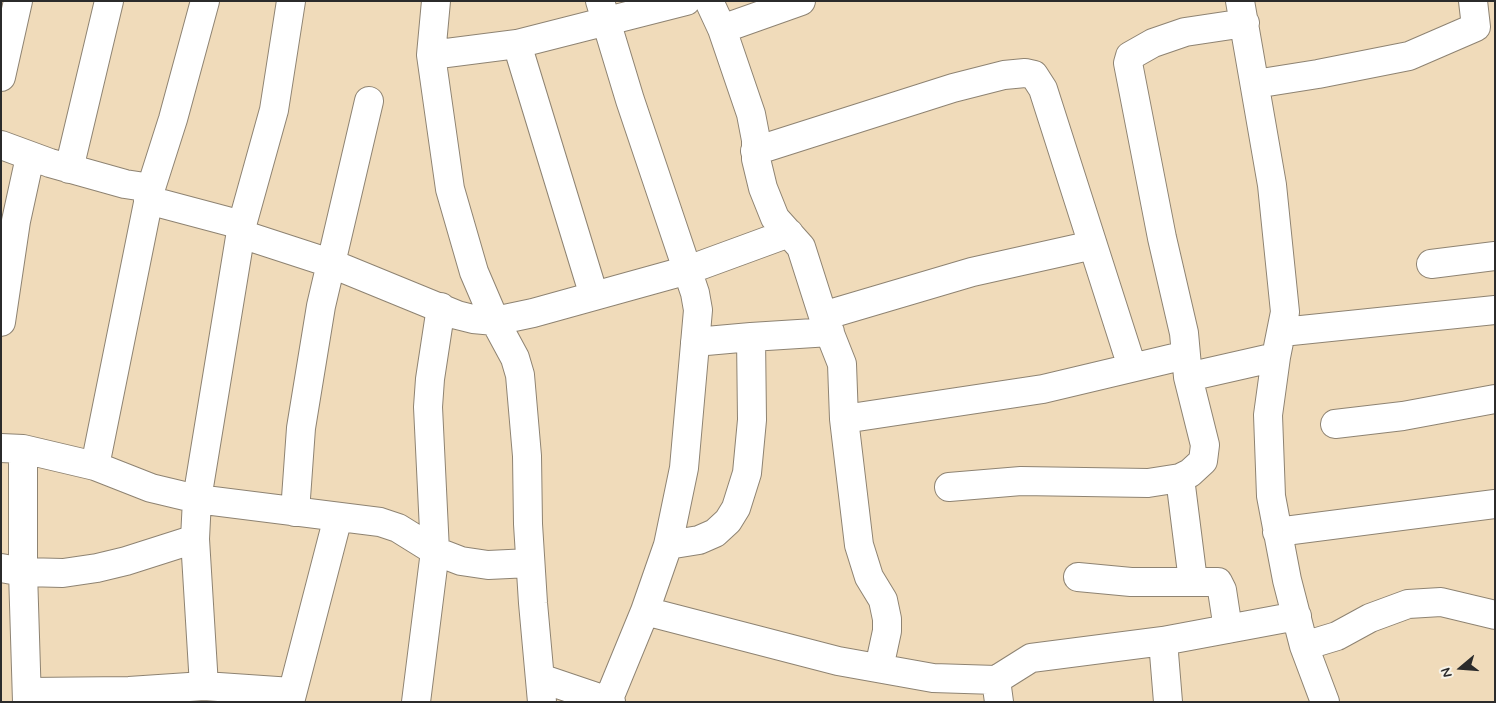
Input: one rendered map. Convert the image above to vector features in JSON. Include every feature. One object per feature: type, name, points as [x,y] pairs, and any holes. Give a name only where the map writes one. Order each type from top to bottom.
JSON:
[{"type":"street","points":[[1,77],[18,1]]},
{"type":"street","points":[[69,169],[109,1]]},
{"type":"street","points":[[95,466],[149,194],[173,120],[205,1]]},
{"type":"street","points":[[204,686],[195,539],[197,500],[242,230],[274,110],[291,1]]},
{"type":"street","points":[[436,1],[431,54],[450,189],[474,272],[495,321],[515,358],[520,375],[527,456],[530,563],[541,690],[610,701],[668,545],[684,468],[697,301],[603,12]]},
{"type":"street","points":[[431,54],[517,44],[603,12],[686,1]]},
{"type":"street","points":[[709,1],[722,29],[751,114],[756,140],[755,151],[763,188],[772,212],[801,247],[805,256],[843,371],[844,419],[859,545],[866,570],[882,600],[887,619],[887,631],[879,668]]},
{"type":"street","points":[[722,29],[802,1]]},
{"type":"street","points":[[1255,84],[1409,56],[1476,27],[1473,1]]},
{"type":"street","points":[[948,487],[1020,481],[1148,483],[1180,478],[1190,473],[1203,461],[1206,452],[1187,366],[1184,333],[1162,238],[1128,61],[1132,56],[1154,43],[1185,32],[1241,7],[1274,204],[1285,312],[1278,344],[1268,415],[1271,496],[1296,616],[1304,646],[1325,702]]},
{"type":"street","points":[[517,44],[594,296]]},
{"type":"street","points":[[755,151],[953,88],[1004,75],[1030,73],[1038,77],[1132,367]]},
{"type":"street","points":[[295,512],[301,428],[330,263],[369,102]]},
{"type":"street","points":[[1,145],[30,157],[125,184],[473,319],[495,321],[533,313],[688,270],[789,233]]},
{"type":"street","points":[[1,322],[9,221],[30,157]]},
{"type":"street","points":[[695,342],[751,337],[827,324],[972,272],[1093,245]]},
{"type":"street","points":[[1431,264],[1495,256]]},
{"type":"street","points":[[416,702],[436,552],[428,406],[430,379],[441,307]]},
{"type":"street","points":[[844,419],[1043,389],[1132,367],[1187,366],[1278,344],[1495,310]]},
{"type":"street","points":[[668,545],[699,540],[715,533],[728,521],[736,508],[747,473],[752,420],[751,337]]},
{"type":"street","points":[[1335,424],[1403,416],[1495,400]]},
{"type":"street","points":[[338,517],[291,697],[204,686],[28,697],[13,644],[12,448],[95,466],[151,488],[197,500],[380,522],[398,528],[436,552],[461,561],[488,565],[530,563]]},
{"type":"street","points":[[1180,478],[1193,581]]},
{"type":"street","points":[[1277,532],[1495,504]]},
{"type":"street","points":[[12,570],[63,573],[97,568],[126,561],[195,539]]},
{"type":"street","points":[[1078,577],[1131,582],[1218,582],[1222,590],[1228,629]]},
{"type":"street","points":[[1304,646],[1336,636],[1370,618],[1408,604],[1440,602],[1495,615]]},
{"type":"street","points":[[645,611],[800,652],[997,691],[1032,658],[1163,641],[1296,616]]},
{"type":"street","points":[[1163,641],[1168,702]]}]
